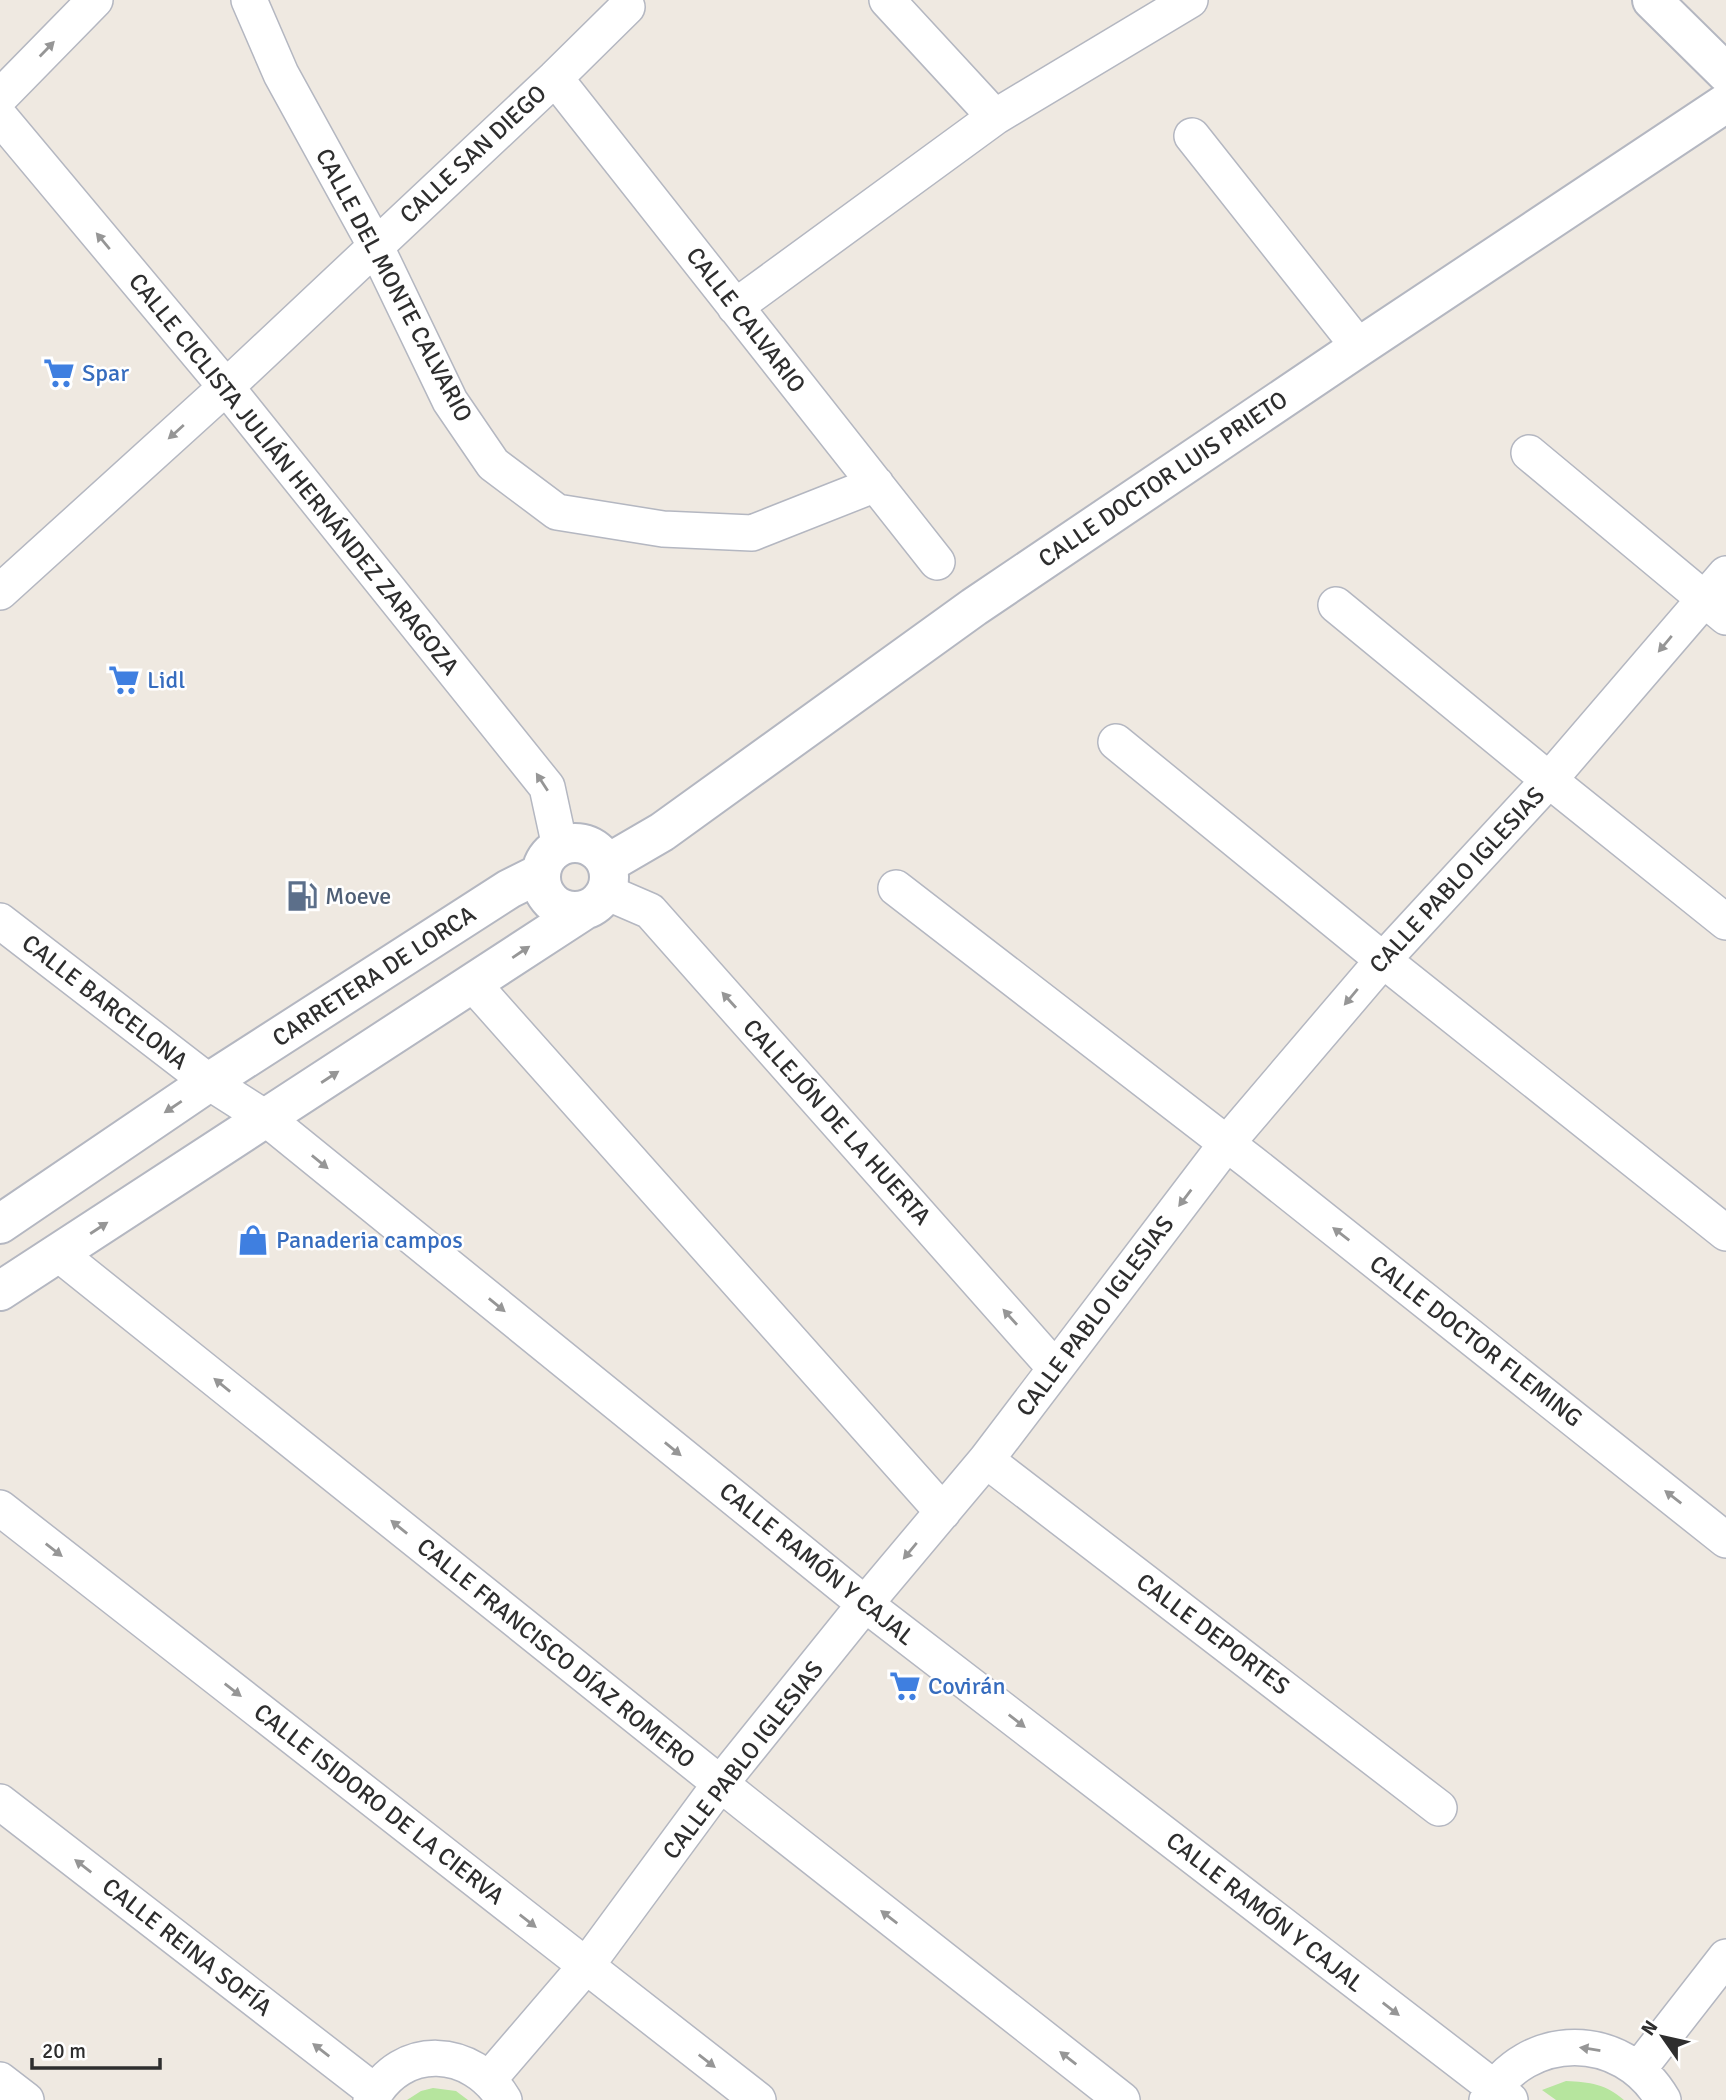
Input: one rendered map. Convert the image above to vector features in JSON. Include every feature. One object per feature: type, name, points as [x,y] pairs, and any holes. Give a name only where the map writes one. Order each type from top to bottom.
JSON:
[{"type":"main road","points":[[1652,0],[1726,73]]},
{"type":"main road","name":"CALLE DOCTOR LUIS PRIETO","points":[[599,889],[662,832],[974,607],[1359,346],[1726,103]]},
{"type":"main road","points":[[571,843],[587,845],[600,853],[599,889],[567,911],[555,906],[545,894],[550,860],[571,843]]},
{"type":"main road","name":"CARRETERA DE LORCA","points":[[1,1222],[209,1082],[509,890],[550,860]]},
{"type":"main road","points":[[0,1291],[473,984],[599,889]]},
{"type":"street","points":[[0,97],[95,0]]},
{"type":"street","name":"CALLE DEL MONTE CALVARIO","points":[[249,0],[281,74],[375,246],[450,401],[493,464],[557,512],[663,529],[752,533],[876,484]]},
{"type":"street","points":[[887,0],[995,117]]},
{"type":"street","points":[[735,307],[995,117],[1190,0]]},
{"type":"street","name":"CALLE SAN DIEGO","points":[[0,592],[226,387],[627,7]]},
{"type":"street","name":"CALLE CALVARIO","points":[[555,78],[937,562]]},
{"type":"street","name":"CALLE CICLISTA JULIÁN HERNÁNDEZ ZARAGOZA","points":[[0,117],[226,387],[547,787],[550,860]]},
{"type":"street","points":[[1192,135],[1359,346]]},
{"type":"street","points":[[1529,453],[1714,608]]},
{"type":"street","name":"CALLE PABLO IGLESIAS","points":[[497,2089],[720,1784],[865,1604],[986,1461],[1227,1143],[1383,960],[1549,780],[1714,608],[1726,574]]},
{"type":"street","points":[[1336,605],[1726,922]]},
{"type":"street","points":[[1116,742],[1383,960],[1726,1233]]},
{"type":"street","name":"CALLE DOCTOR FLEMING","points":[[896,888],[1227,1143],[1726,1540]]},
{"type":"street","name":"CALLEJÓN DE LA HUERTA","points":[[599,889],[650,911],[1055,1368]]},
{"type":"street","name":"CALLE BARCELONA","points":[[0,921],[209,1082]]},
{"type":"street","points":[[473,984],[943,1512]]},
{"type":"street","points":[[209,1082],[267,1119]]},
{"type":"street","name":"CALLE RAMÓN Y CAJAL","points":[[267,1119],[865,1604],[1497,2096]]},
{"type":"street","name":"CALLE FRANCISCO DÍAZ ROMERO","points":[[59,1254],[720,1784],[1122,2100]]},
{"type":"street","name":"CALLE DEPORTES","points":[[986,1461],[1439,1808]]},
{"type":"street","name":"CALLE ISIDORO DE LA CIERVA","points":[[0,1508],[758,2100]]},
{"type":"street","name":"CALLE REINA SOFÍA","points":[[0,1802],[373,2096]]},
{"type":"street","points":[[1638,2070],[1726,1957]]},
{"type":"street","points":[[1497,2096],[1502,2078],[1523,2062],[1559,2048],[1584,2048],[1609,2053],[1638,2070],[1650,2081],[1663,2100]]},
{"type":"street","points":[[373,2096],[393,2073],[416,2061],[441,2058],[459,2061],[478,2070],[497,2089]]},
{"type":"street","points":[[0,2080],[26,2100]]},
{"type":"green space","points":[[1566,2081],[1597,2085],[1611,2090],[1624,2100],[1556,2100],[1542,2090]]},
{"type":"green space","points":[[433,2088],[456,2091],[468,2100],[407,2100],[421,2091]]},
{"type":"place","name":"Spar","points":[[59,373]]},
{"type":"place","name":"Lidl","points":[[124,680]]},
{"type":"place","name":"Moeve","points":[[302,896]]},
{"type":"place","name":"Panaderia campos","points":[[253,1240]]},
{"type":"place","name":"Covirán","points":[[905,1686]]}]
